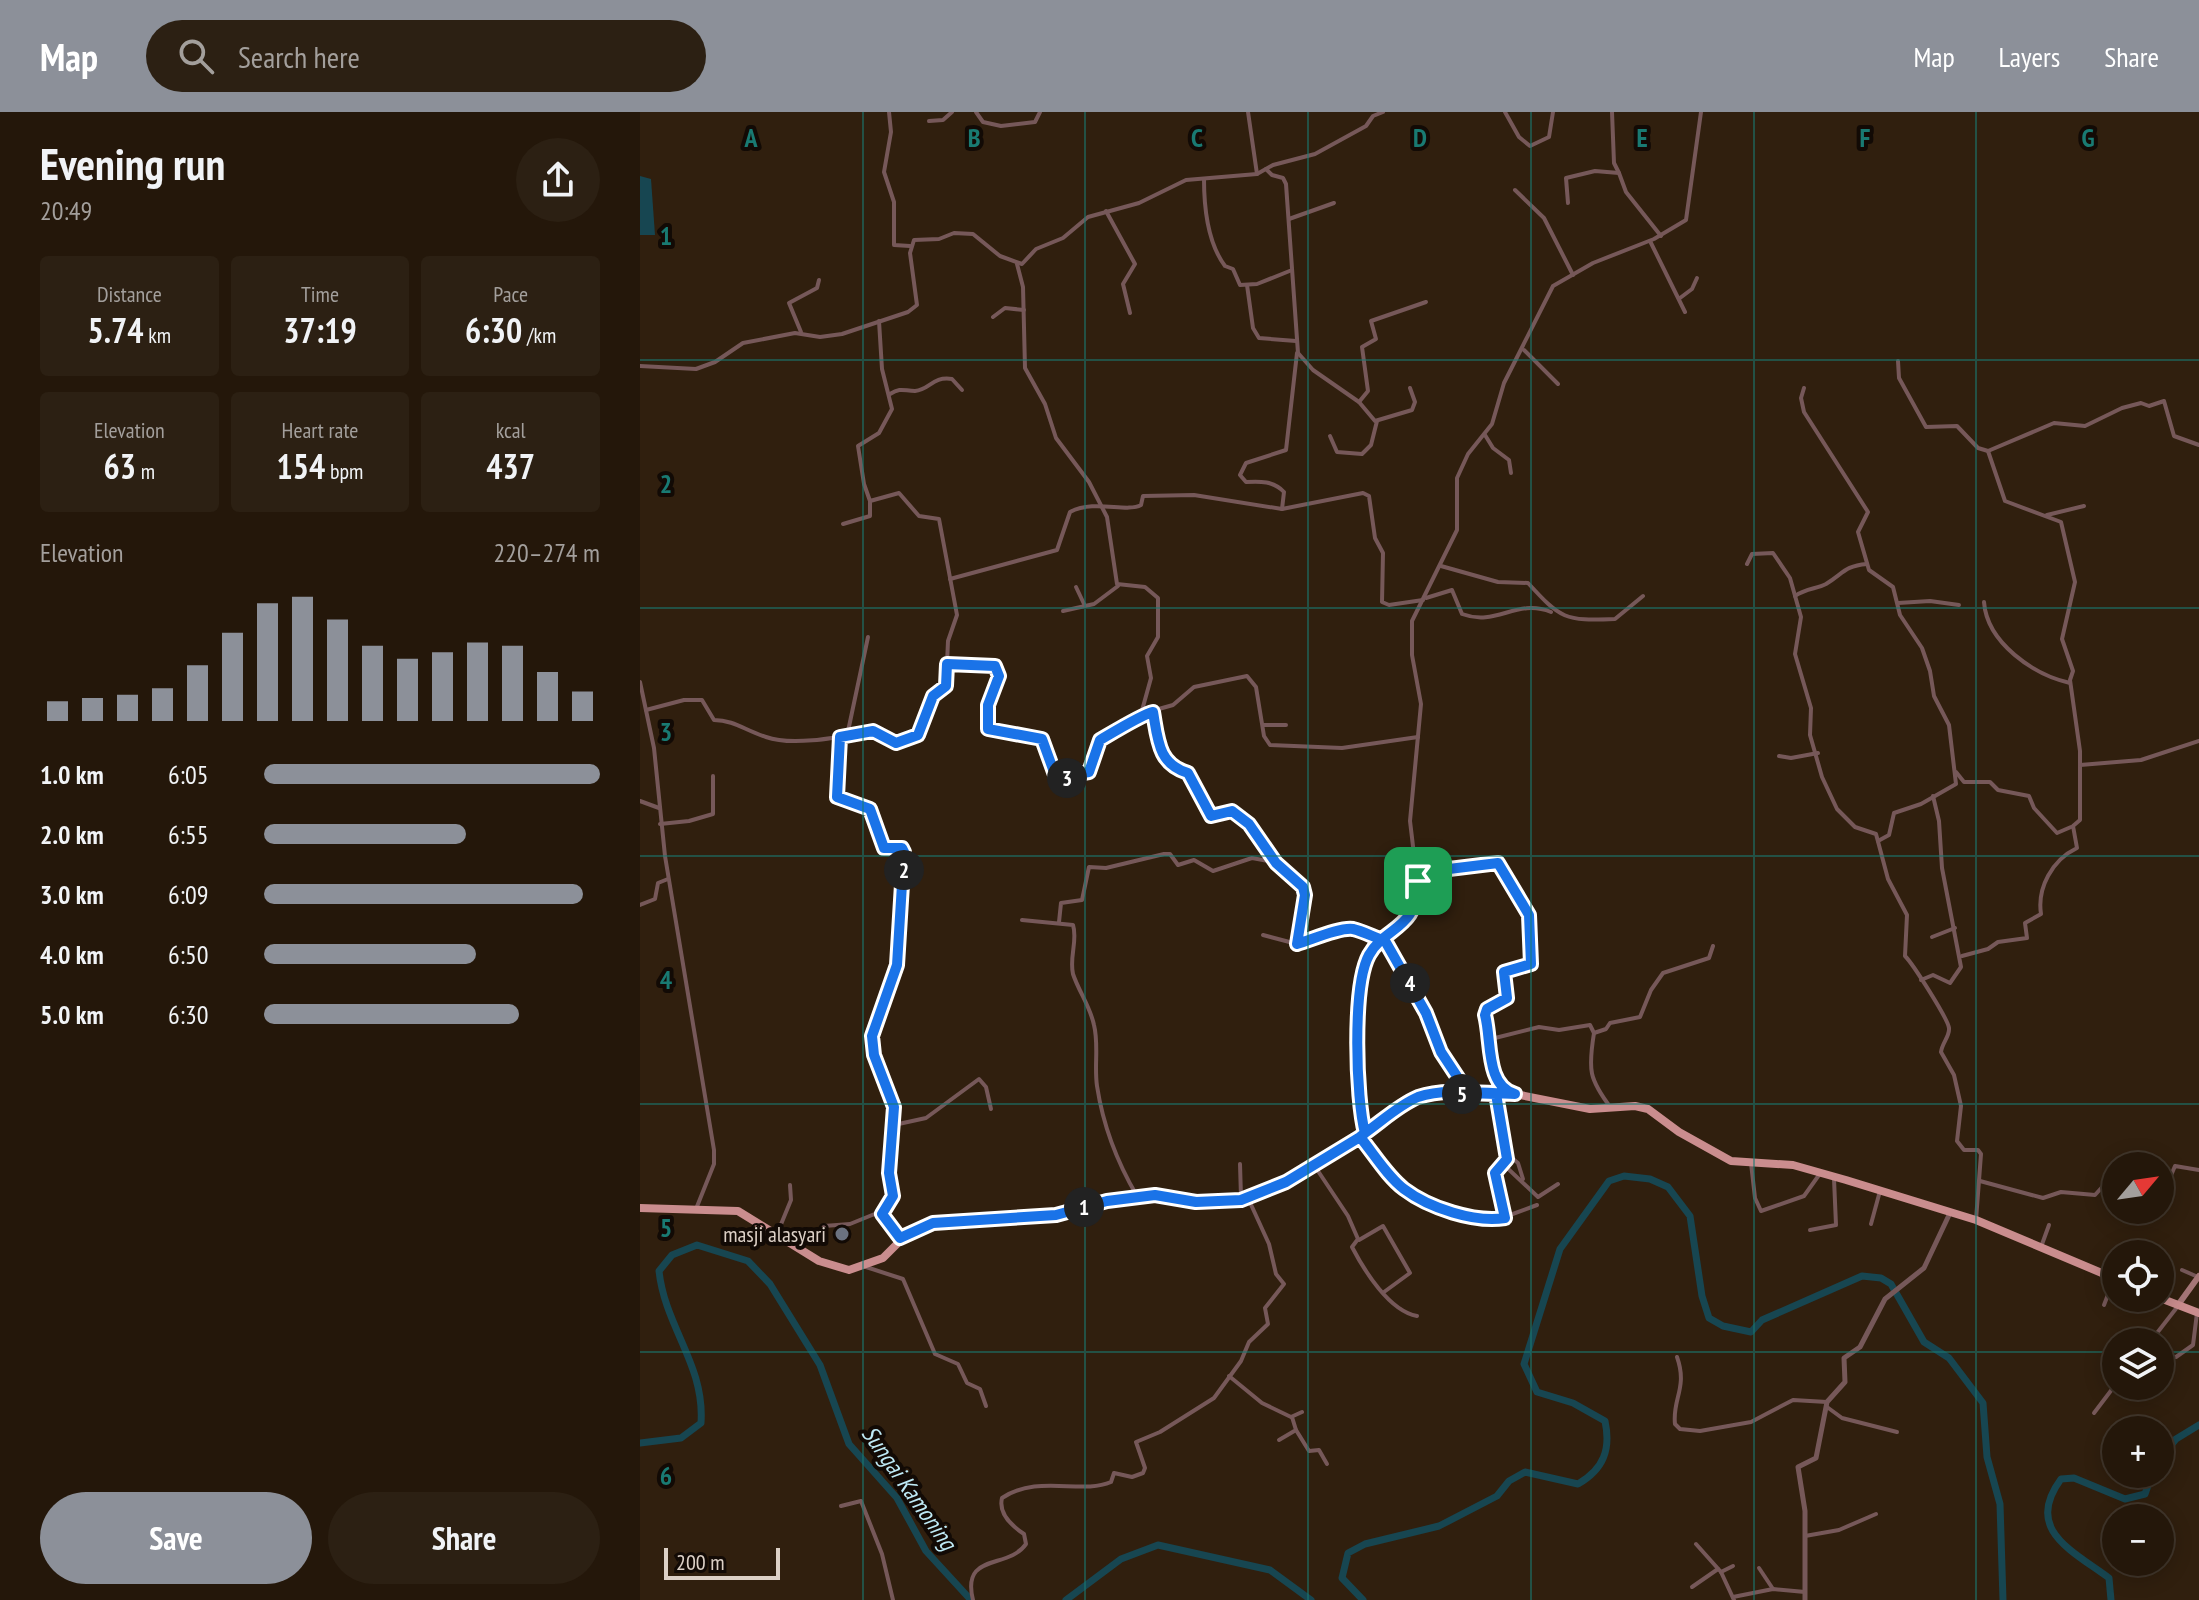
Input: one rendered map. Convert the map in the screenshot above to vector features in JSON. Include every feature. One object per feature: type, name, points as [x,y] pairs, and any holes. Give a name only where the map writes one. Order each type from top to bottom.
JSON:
[{"type":"main road","points":[[640,1208],[738,1211],[819,1261],[849,1270],[866,1267],[883,1258],[900,1238],[933,1223],[1056,1215],[1107,1201],[1155,1195],[1196,1202],[1245,1199],[1314,1165],[1417,1098],[1468,1093],[1515,1094],[1567,1106],[1635,1106],[1657,1114],[1674,1129],[1726,1159],[1793,1165],[1834,1176],[1976,1220],[2102,1273]]},
{"type":"main road","points":[[2178,1305],[2198,1276]]},
{"type":"main road","points":[[2174,1303],[2198,1313]]},
{"type":"street","points":[[889,112],[891,132],[884,172],[894,202],[894,245],[897,248],[910,246],[921,238],[970,233],[1017,264],[1024,310],[1025,368],[1045,404],[1056,438],[1101,503],[1110,526],[1118,586]]},
{"type":"street","points":[[929,121],[943,120],[952,112]]},
{"type":"street","points":[[976,112],[983,122],[1006,126],[1035,122],[1040,112]]},
{"type":"street","points":[[1248,112],[1257,174]]},
{"type":"street","points":[[1017,264],[1029,259],[1040,247],[1069,234],[1085,219],[1139,203],[1186,180],[1257,174],[1315,154],[1366,126],[1373,116],[1383,112]]},
{"type":"street","points":[[1505,112],[1519,137],[1530,146],[1549,137],[1553,112]]},
{"type":"street","points":[[1612,112],[1614,157],[1619,173],[1629,198],[1661,236]]},
{"type":"street","points":[[1537,1205],[1505,1218],[1471,1216],[1412,1194],[1399,1185],[1363,1135],[1357,1057],[1360,989],[1367,958],[1410,914],[1418,881],[1410,821],[1421,704],[1411,636],[1412,621],[1459,523],[1457,478],[1468,454],[1494,421],[1504,383],[1524,350],[1551,289],[1593,263],[1661,236],[1689,215],[1701,112]]},
{"type":"street","points":[[1266,169],[1284,180],[1297,350],[1286,450],[1252,460],[1242,467],[1240,475],[1246,482],[1263,481],[1279,487],[1284,492],[1282,509]]},
{"type":"street","points":[[1568,203],[1566,178],[1595,171],[1619,173]]},
{"type":"street","points":[[1204,179],[1206,217],[1218,256],[1225,266],[1233,269],[1240,285],[1292,270]]},
{"type":"street","points":[[1515,190],[1544,218],[1573,275]]},
{"type":"street","points":[[1289,219],[1334,203]]},
{"type":"street","points":[[1106,211],[1135,264],[1123,284],[1130,313]]},
{"type":"street","points":[[1650,241],[1685,312]]},
{"type":"street","points":[[640,366],[696,369],[715,362],[739,344],[801,332],[820,337],[842,334],[908,312],[917,305],[910,246]]},
{"type":"street","points":[[1680,298],[1692,289],[1697,278]]},
{"type":"street","points":[[801,332],[789,303],[817,289],[819,280]]},
{"type":"street","points":[[1247,285],[1253,328],[1259,338],[1296,341]]},
{"type":"street","points":[[1359,402],[1368,391],[1362,347],[1376,339],[1371,321],[1426,302]]},
{"type":"street","points":[[993,317],[1005,308],[1024,310]]},
{"type":"street","points":[[843,524],[870,516],[870,501],[858,446],[883,428],[892,409],[882,369],[879,321]]},
{"type":"street","points":[[1297,350],[1313,370],[1359,402],[1377,421]]},
{"type":"street","points":[[1524,350],[1558,384]]},
{"type":"street","points":[[1898,361],[1899,378],[1926,427],[1957,426],[1978,448],[1988,451],[2054,423],[2085,426],[2122,408],[2141,403],[2149,406],[2164,401],[2174,436],[2199,445]]},
{"type":"street","points":[[890,394],[901,388],[919,390],[940,378],[952,379],[962,390]]},
{"type":"street","points":[[1377,421],[1412,410],[1415,402],[1410,388]]},
{"type":"street","points":[[1804,388],[1801,398],[1804,412],[1868,512],[1858,532],[1867,564],[1873,575],[1892,585],[1900,615],[1922,648],[1934,696],[1949,725],[1956,784],[1921,804],[1894,813],[1889,835],[1878,841]]},
{"type":"street","points":[[1330,436],[1337,452],[1362,454],[1371,445],[1377,421]]},
{"type":"street","points":[[1485,435],[1493,448],[1509,460],[1511,473]]},
{"type":"street","points":[[1952,767],[1964,782],[1990,782],[1998,790],[2029,796],[2034,808],[2057,833],[2080,820],[2080,765],[2070,683],[2073,671],[2062,639],[2075,579],[2063,524],[2014,505],[2002,497],[1988,451]]},
{"type":"street","points":[[646,710],[698,699],[705,702],[714,720],[728,719],[765,737],[840,737],[873,731],[896,743],[918,735],[933,696],[946,686],[948,641],[957,615],[939,519],[919,516],[899,493],[870,501]]},
{"type":"street","points":[[949,580],[1057,550],[1070,512],[1101,503],[1134,508],[1141,505],[1143,496],[1174,494],[1282,509],[1367,494],[1375,538],[1383,553],[1382,602],[1389,605],[1423,600],[1452,590],[1462,614],[1481,619],[1527,605],[1556,614],[1615,619],[1643,596]]},
{"type":"street","points":[[2045,515],[2084,506]]},
{"type":"street","points":[[1747,564],[1752,554],[1774,554],[1790,578],[1801,617],[1795,654],[1811,708],[1810,735],[1818,753],[1822,777],[1835,807],[1855,827],[1873,831],[1888,879],[1907,915],[1905,956],[1949,1028],[1941,1052],[1954,1075],[1961,1106],[1957,1141],[1964,1150],[1980,1151],[1976,1220]]},
{"type":"street","points":[[1795,596],[1814,585],[1826,584],[1853,564],[1867,564]]},
{"type":"street","points":[[1441,566],[1498,582],[1528,583],[1556,614]]},
{"type":"street","points":[[947,664],[995,666],[999,676],[988,705],[988,729],[1042,739],[1058,783],[1071,775],[1089,772],[1100,740],[1130,726],[1141,714],[1151,678],[1147,656],[1158,637],[1159,601],[1145,587],[1118,586],[1096,603],[1063,611]]},
{"type":"street","points":[[1076,587],[1085,606]]},
{"type":"street","points":[[1898,603],[1930,601],[1959,605]]},
{"type":"street","points":[[1984,602],[1993,633],[2012,648],[2024,665],[2070,683]]},
{"type":"street","points":[[847,736],[868,637]]},
{"type":"street","points":[[1141,714],[1173,705],[1194,687],[1247,676],[1256,687],[1261,723],[1270,745],[1342,748],[1418,737]]},
{"type":"street","points":[[640,682],[668,879],[714,1150],[714,1164],[696,1209]]},
{"type":"street","points":[[1153,712],[1163,754],[1174,769],[1188,773],[1211,816],[1232,811],[1249,824],[1276,863],[1299,880],[1305,895],[1297,944]]},
{"type":"street","points":[[1261,723],[1266,726],[1286,725]]},
{"type":"street","points":[[824,1226],[850,1224],[882,1211],[893,1196],[889,1173],[894,1125],[890,1092],[874,1055],[872,1036],[897,965],[904,852],[902,848],[884,848],[870,809],[837,797],[840,737]]},
{"type":"street","points":[[2080,765],[2141,760],[2199,741]]},
{"type":"street","points":[[1779,756],[1791,758],[1818,753]]},
{"type":"street","points":[[660,824],[689,821],[713,814],[713,776]]},
{"type":"street","points":[[1921,980],[1933,975],[1944,983],[1952,983],[1960,971],[1962,956],[1942,868],[1939,821],[1933,796]]},
{"type":"street","points":[[640,801],[659,808]]},
{"type":"street","points":[[1962,956],[1988,949],[1998,942],[2027,937],[2025,923],[2041,913],[2039,899],[2044,881],[2063,855],[2077,848],[2073,826]]},
{"type":"street","points":[[1059,923],[1061,903],[1082,900],[1086,896],[1089,867],[1106,868],[1164,854],[1170,854],[1178,865],[1194,860],[1213,871],[1252,858],[1276,863]]},
{"type":"street","points":[[1418,881],[1449,869],[1498,863],[1524,902],[1532,927],[1531,964],[1503,973],[1507,998],[1485,1012],[1495,1079],[1501,1089],[1515,1094]]},
{"type":"street","points":[[640,905],[652,901],[658,883],[668,879]]},
{"type":"street","points":[[1022,920],[1073,925],[1075,929],[1071,947],[1073,972],[1095,1028],[1097,1087],[1104,1118],[1119,1162],[1138,1198]]},
{"type":"street","points":[[1932,937],[1955,928]]},
{"type":"street","points":[[1263,935],[1297,944],[1350,929],[1384,940],[1426,1013],[1441,1052],[1468,1093]]},
{"type":"street","points":[[1594,1033],[1606,1029],[1610,1023],[1640,1017],[1663,973],[1709,958],[1713,946]]},
{"type":"street","points":[[1491,1039],[1539,1027],[1559,1030],[1590,1025],[1594,1033],[1589,1066],[1592,1081],[1611,1108]]},
{"type":"street","points":[[894,1125],[926,1118],[979,1079],[986,1087],[991,1109]]},
{"type":"street","points":[[1496,1094],[1507,1159],[1495,1173],[1505,1218]]},
{"type":"street","points":[[1505,1152],[1518,1163],[1523,1180]]},
{"type":"street","points":[[1751,1163],[1755,1198],[1761,1211],[1804,1196],[1821,1173]]},
{"type":"street","points":[[973,1599],[969,1582],[977,1572],[990,1561],[1015,1555],[1026,1544],[1024,1534],[1013,1528],[1007,1517],[1001,1502],[1004,1496],[1049,1484],[1097,1487],[1111,1482],[1114,1473],[1134,1477],[1143,1473],[1145,1468],[1136,1442],[1160,1432],[1214,1398],[1249,1342],[1268,1324],[1265,1308],[1284,1284],[1276,1274],[1269,1244],[1245,1199],[1240,1164]]},
{"type":"street","points":[[1503,1164],[1539,1197],[1558,1184]]},
{"type":"street","points":[[1314,1165],[1348,1216],[1357,1242]]},
{"type":"street","points":[[2174,1169],[2175,1166],[2199,1170]]},
{"type":"street","points":[[1810,1230],[1836,1223],[1834,1176]]},
{"type":"street","points":[[1980,1181],[2043,1198],[2060,1192],[2095,1195],[2102,1187]]},
{"type":"street","points":[[777,1234],[791,1200],[790,1185]]},
{"type":"street","points":[[1871,1224],[1880,1191]]},
{"type":"street","points":[[882,1211],[900,1238]]},
{"type":"street","points":[[1805,1600],[1805,1536],[1798,1468],[1816,1458],[1826,1404],[1845,1382],[1844,1358],[1860,1347],[1876,1313],[1894,1292],[1924,1268],[1950,1213]]},
{"type":"street","points":[[2041,1247],[2049,1225]]},
{"type":"street","points":[[1384,1292],[1410,1273],[1408,1263],[1383,1226],[1352,1248],[1384,1292],[1405,1313],[1417,1316]]},
{"type":"street","points":[[866,1267],[903,1279],[935,1354],[958,1364],[967,1383],[980,1389],[986,1406]]},
{"type":"street","points":[[2182,1270],[2198,1276]]},
{"type":"street","points":[[2161,1328],[2178,1305]]},
{"type":"street","points":[[2174,1356],[2197,1343],[2198,1313]]},
{"type":"street","points":[[1677,1357],[1682,1373],[1680,1402],[1673,1411],[1675,1424],[1680,1429],[1696,1432],[1748,1423],[1793,1400],[1826,1404],[1842,1418],[1897,1432]]},
{"type":"street","points":[[1229,1376],[1262,1403],[1292,1417],[1304,1447],[1309,1451],[1319,1450],[1327,1464]]},
{"type":"street","points":[[2094,1413],[2104,1400]]},
{"type":"street","points":[[1292,1417],[1302,1412]]},
{"type":"street","points":[[1279,1440],[1296,1430]]},
{"type":"street","points":[[841,1506],[858,1500],[863,1504],[882,1554],[893,1600]]},
{"type":"street","points":[[1805,1536],[1839,1530],[1876,1514]]},
{"type":"street","points":[[1696,1544],[1720,1571],[1733,1599],[1773,1589],[1805,1592]]},
{"type":"street","points":[[1692,1587],[1733,1566]]},
{"type":"street","points":[[1759,1568],[1773,1589]]},
{"type":"water","points":[[640,176],[651,179],[655,235],[640,235]]},
{"type":"waterway","name":"Sungai Kamoning","points":[[1363,1600],[1342,1578],[1348,1553],[1365,1544],[1439,1526],[1497,1496],[1509,1481],[1525,1472],[1578,1484],[1600,1465],[1607,1441],[1605,1421],[1573,1403],[1537,1392],[1524,1364],[1560,1249],[1609,1181],[1624,1176],[1650,1179],[1668,1187],[1690,1216],[1702,1296],[1709,1318],[1723,1326],[1751,1332],[1762,1320],[1862,1276],[1881,1278],[1891,1284],[1924,1342],[1949,1358],[1983,1403],[1987,1457],[2000,1504],[2003,1600]]},
{"type":"waterway","name":"Sungai Kamoning","points":[[640,1443],[681,1438],[701,1423],[697,1383],[669,1310],[659,1271],[672,1255],[697,1245],[748,1261],[770,1284],[820,1365],[849,1444],[897,1498],[926,1551],[971,1600]]},
{"type":"waterway","name":"Sungai Kamoning","points":[[2174,1442],[2199,1425]]},
{"type":"waterway","name":"Sungai Kamoning","points":[[2111,1600],[2109,1578],[2067,1548],[2050,1525],[2048,1512],[2051,1496],[2061,1479],[2074,1478],[2125,1499],[2145,1494],[2147,1488]]},
{"type":"waterway","name":"Sungai Kamoning","points":[[1066,1600],[1121,1559],[1158,1545],[1270,1570],[1311,1600]]},
{"type":"place","name":"masji alasyari","points":[[842,1234]]},
{"type":"route","points":[[1418,881],[1410,914],[1397,930],[1389,936],[1383,940],[1371,950],[1363,968],[1357,1025],[1361,1120],[1365,1133],[1360,1137],[1286,1182],[1241,1200],[1196,1202],[1155,1195],[1107,1201],[1056,1215],[933,1223],[922,1225],[900,1238],[882,1214],[893,1196],[889,1173],[894,1107],[872,1049],[872,1036],[897,965],[904,852],[902,848],[886,850],[883,847],[876,818],[870,809],[838,799],[840,737],[873,731],[889,741],[902,743],[918,735],[933,696],[946,686],[947,664],[995,666],[999,676],[988,705],[988,729],[1042,739],[1057,782],[1061,784],[1071,775],[1089,772],[1100,740],[1130,726],[1141,714],[1153,712],[1163,754],[1174,769],[1188,773],[1211,816],[1232,811],[1249,824],[1276,863],[1299,880],[1305,895],[1297,944],[1347,929],[1384,939],[1400,964],[1426,1013],[1454,1076],[1468,1093],[1496,1094],[1507,1159],[1495,1173],[1505,1218],[1471,1216],[1412,1194],[1399,1185],[1360,1137],[1401,1106],[1417,1098],[1468,1093],[1515,1094],[1501,1089],[1495,1079],[1485,1012],[1507,998],[1503,973],[1531,964],[1528,943],[1532,927],[1524,902],[1498,863],[1449,869],[1436,877],[1418,881]]}]
